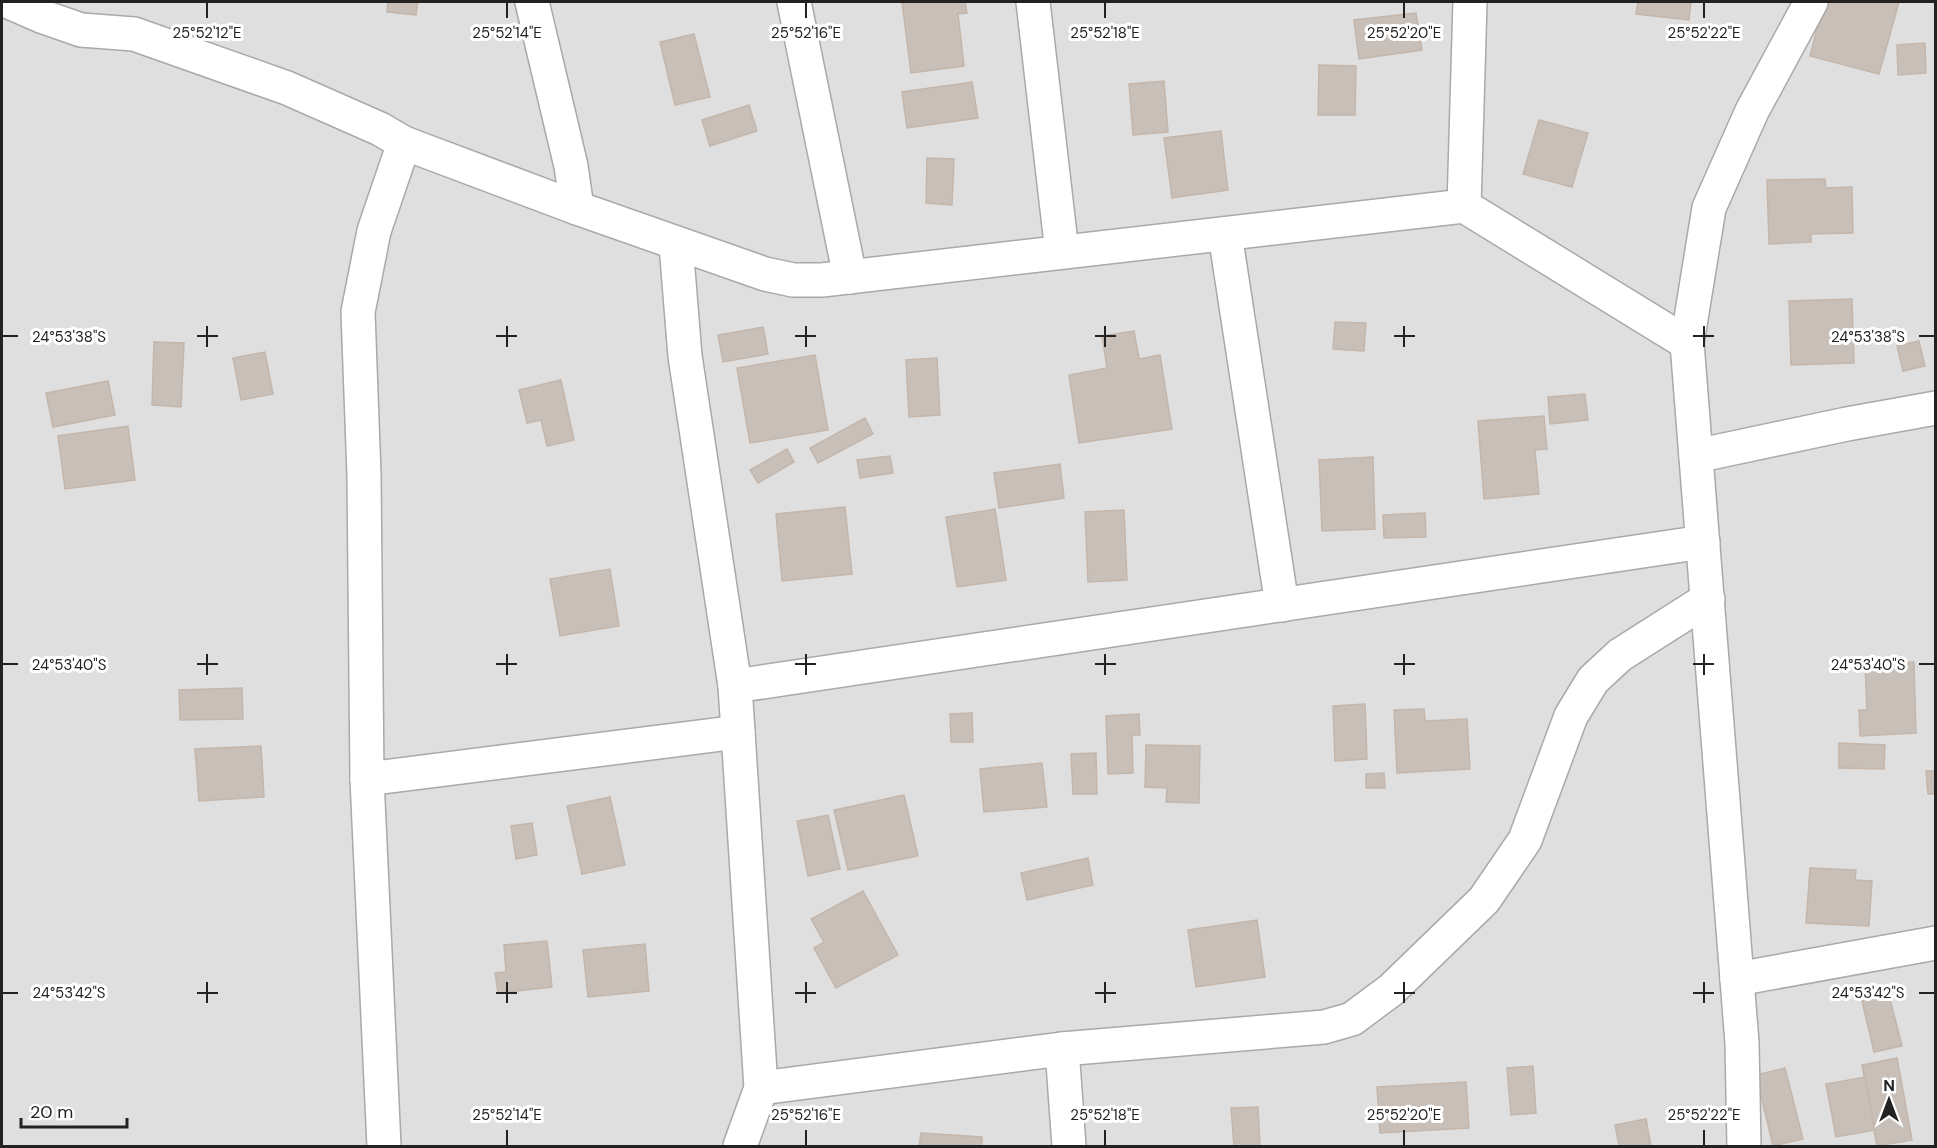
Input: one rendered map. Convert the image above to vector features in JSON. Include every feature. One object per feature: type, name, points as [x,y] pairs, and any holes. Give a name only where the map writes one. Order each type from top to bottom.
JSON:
[{"type":"street","points":[[9,2],[81,30],[134,34],[287,88],[380,129],[404,143],[676,245],[765,274],[793,280],[850,277],[1464,206],[1687,344]]},
{"type":"street","points":[[532,2],[571,166],[577,208]]},
{"type":"street","points":[[794,2],[850,277]]},
{"type":"street","points":[[1034,2],[1062,252]]},
{"type":"street","points":[[1464,206],[1470,2]]},
{"type":"street","points":[[1744,1146],[1742,1043],[1687,344],[1709,208],[1752,111],[1810,2]]},
{"type":"street","points":[[384,1146],[367,779],[364,475],[358,312],[374,231],[404,143]]},
{"type":"street","points":[[1226,234],[1282,604]]},
{"type":"street","points":[[676,245],[685,356],[735,686],[761,1088],[740,1146]]},
{"type":"street","points":[[1696,456],[1935,408]]},
{"type":"street","points":[[735,686],[1703,542]]},
{"type":"street","points":[[761,1088],[1062,1049],[1324,1028],[1352,1019],[1391,990],[1484,900],[1525,840],[1571,716],[1593,680],[1620,655],[1708,599]]},
{"type":"street","points":[[367,779],[738,732]]},
{"type":"street","points":[[1737,979],[1935,943]]},
{"type":"street","points":[[1062,1049],[1069,1146]]},
{"type":"shaded area","points":[[2,2],[1935,2],[1935,1146],[2,1146]]},
{"type":"building","points":[[388,2],[418,2],[416,15],[387,12]]},
{"type":"building","points":[[902,2],[965,2],[967,13],[958,14],[964,66],[911,73]]},
{"type":"building","points":[[1638,2],[1691,2],[1689,20],[1636,14]]},
{"type":"building","points":[[1824,2],[1899,2],[1879,74],[1810,56]]},
{"type":"building","points":[[1416,13],[1422,50],[1359,59],[1354,20]]},
{"type":"building","points":[[694,34],[710,97],[675,105],[660,42]]},
{"type":"building","points":[[1925,43],[1926,73],[1898,75],[1897,45]]},
{"type":"building","points":[[1319,65],[1356,66],[1355,115],[1318,115]]},
{"type":"building","points":[[1164,81],[1168,132],[1133,135],[1129,84]]},
{"type":"building","points":[[972,82],[978,118],[907,128],[902,92]]},
{"type":"building","points":[[749,105],[757,131],[710,146],[702,120]]},
{"type":"building","points":[[1539,120],[1588,133],[1572,187],[1523,174]]},
{"type":"building","points":[[1221,131],[1228,190],[1172,198],[1164,138]]},
{"type":"building","points":[[927,158],[954,159],[952,205],[926,203]]},
{"type":"building","points":[[1825,179],[1826,188],[1852,187],[1853,233],[1811,234],[1811,242],[1769,244],[1767,180]]},
{"type":"building","points":[[1852,299],[1854,363],[1791,365],[1789,301]]},
{"type":"building","points":[[1335,322],[1366,323],[1364,351],[1333,349]]},
{"type":"building","points":[[763,327],[768,354],[723,362],[718,335]]},
{"type":"building","points":[[1134,331],[1139,359],[1160,355],[1172,429],[1079,443],[1069,375],[1107,368],[1102,336]]},
{"type":"building","points":[[1919,341],[1925,366],[1903,371],[1897,346]]},
{"type":"building","points":[[154,342],[184,343],[181,407],[152,405]]},
{"type":"building","points":[[265,352],[273,394],[241,400],[233,358]]},
{"type":"building","points":[[815,355],[828,430],[750,443],[737,368]]},
{"type":"building","points":[[937,358],[940,415],[909,417],[906,360]]},
{"type":"building","points":[[561,380],[574,440],[547,446],[541,420],[527,423],[519,390]]},
{"type":"building","points":[[108,381],[115,415],[53,427],[46,393]]},
{"type":"building","points":[[1585,394],[1588,420],[1550,424],[1548,397]]},
{"type":"building","points":[[1544,416],[1547,449],[1535,450],[1539,494],[1484,499],[1478,421]]},
{"type":"building","points":[[865,418],[873,434],[818,463],[810,448]]},
{"type":"building","points":[[128,426],[135,480],[65,489],[58,436]]},
{"type":"building","points":[[787,449],[794,462],[758,483],[750,470]]},
{"type":"building","points":[[890,456],[893,473],[860,478],[857,460]]},
{"type":"building","points":[[1373,457],[1375,529],[1322,531],[1319,460]]},
{"type":"building","points":[[1060,464],[1064,498],[999,508],[994,473]]},
{"type":"building","points":[[845,507],[852,574],[782,581],[776,514]]},
{"type":"building","points":[[995,509],[1006,580],[957,587],[946,517]]},
{"type":"building","points":[[1124,510],[1127,580],[1088,582],[1085,512]]},
{"type":"building","points":[[1425,513],[1426,537],[1384,538],[1383,515]]},
{"type":"building","points":[[610,569],[619,626],[560,636],[550,579]]},
{"type":"building","points":[[1914,662],[1916,733],[1860,736],[1859,710],[1867,710],[1865,664]]},
{"type":"building","points":[[242,688],[243,719],[180,720],[179,690]]},
{"type":"building","points":[[1365,704],[1367,759],[1335,761],[1333,706]]},
{"type":"building","points":[[1424,709],[1425,721],[1467,719],[1470,769],[1397,773],[1394,710]]},
{"type":"building","points":[[972,713],[973,742],[951,742],[950,714]]},
{"type":"building","points":[[1139,714],[1140,735],[1132,735],[1133,773],[1108,774],[1106,716]]},
{"type":"building","points":[[1839,743],[1885,745],[1884,769],[1839,768]]},
{"type":"building","points":[[1146,745],[1200,746],[1199,803],[1166,802],[1167,788],[1145,787]]},
{"type":"building","points":[[261,746],[264,797],[199,801],[195,749]]},
{"type":"building","points":[[1096,753],[1097,794],[1073,794],[1071,754]]},
{"type":"building","points":[[1042,763],[1047,807],[984,812],[980,769]]},
{"type":"building","points":[[1926,771],[1936,771],[1936,794],[1928,794]]},
{"type":"building","points":[[1384,773],[1385,788],[1366,788],[1366,774]]},
{"type":"building","points":[[904,795],[918,856],[848,870],[834,810]]},
{"type":"building","points":[[610,797],[625,865],[582,874],[567,806]]},
{"type":"building","points":[[828,815],[840,869],[808,876],[797,821]]},
{"type":"building","points":[[532,823],[537,855],[516,859],[511,826]]},
{"type":"building","points":[[1088,858],[1093,885],[1027,900],[1021,873]]},
{"type":"building","points":[[1810,868],[1856,870],[1855,880],[1872,881],[1869,926],[1806,923]]},
{"type":"building","points":[[863,891],[898,955],[836,988],[814,948],[824,942],[811,919]]},
{"type":"building","points":[[1257,920],[1265,977],[1196,987],[1188,930]]},
{"type":"building","points":[[547,941],[552,987],[498,993],[495,973],[506,972],[504,945]]},
{"type":"building","points":[[645,944],[649,991],[588,997],[583,950]]},
{"type":"building","points":[[1889,995],[1902,1046],[1874,1052],[1862,1001]]},
{"type":"building","points":[[1897,1058],[1912,1140],[1877,1146],[1862,1065]]},
{"type":"building","points":[[1533,1066],[1536,1113],[1511,1115],[1507,1068]]},
{"type":"building","points":[[1785,1068],[1803,1139],[1773,1146],[1756,1075]]},
{"type":"building","points":[[1865,1077],[1875,1130],[1836,1137],[1826,1084]]},
{"type":"building","points":[[1466,1082],[1469,1128],[1380,1133],[1377,1087]]},
{"type":"building","points":[[1258,1107],[1260,1146],[1234,1146],[1231,1108]]},
{"type":"building","points":[[1646,1119],[1651,1146],[1619,1146],[1615,1125]]},
{"type":"building","points":[[921,1133],[982,1137],[982,1146],[919,1146]]}]
